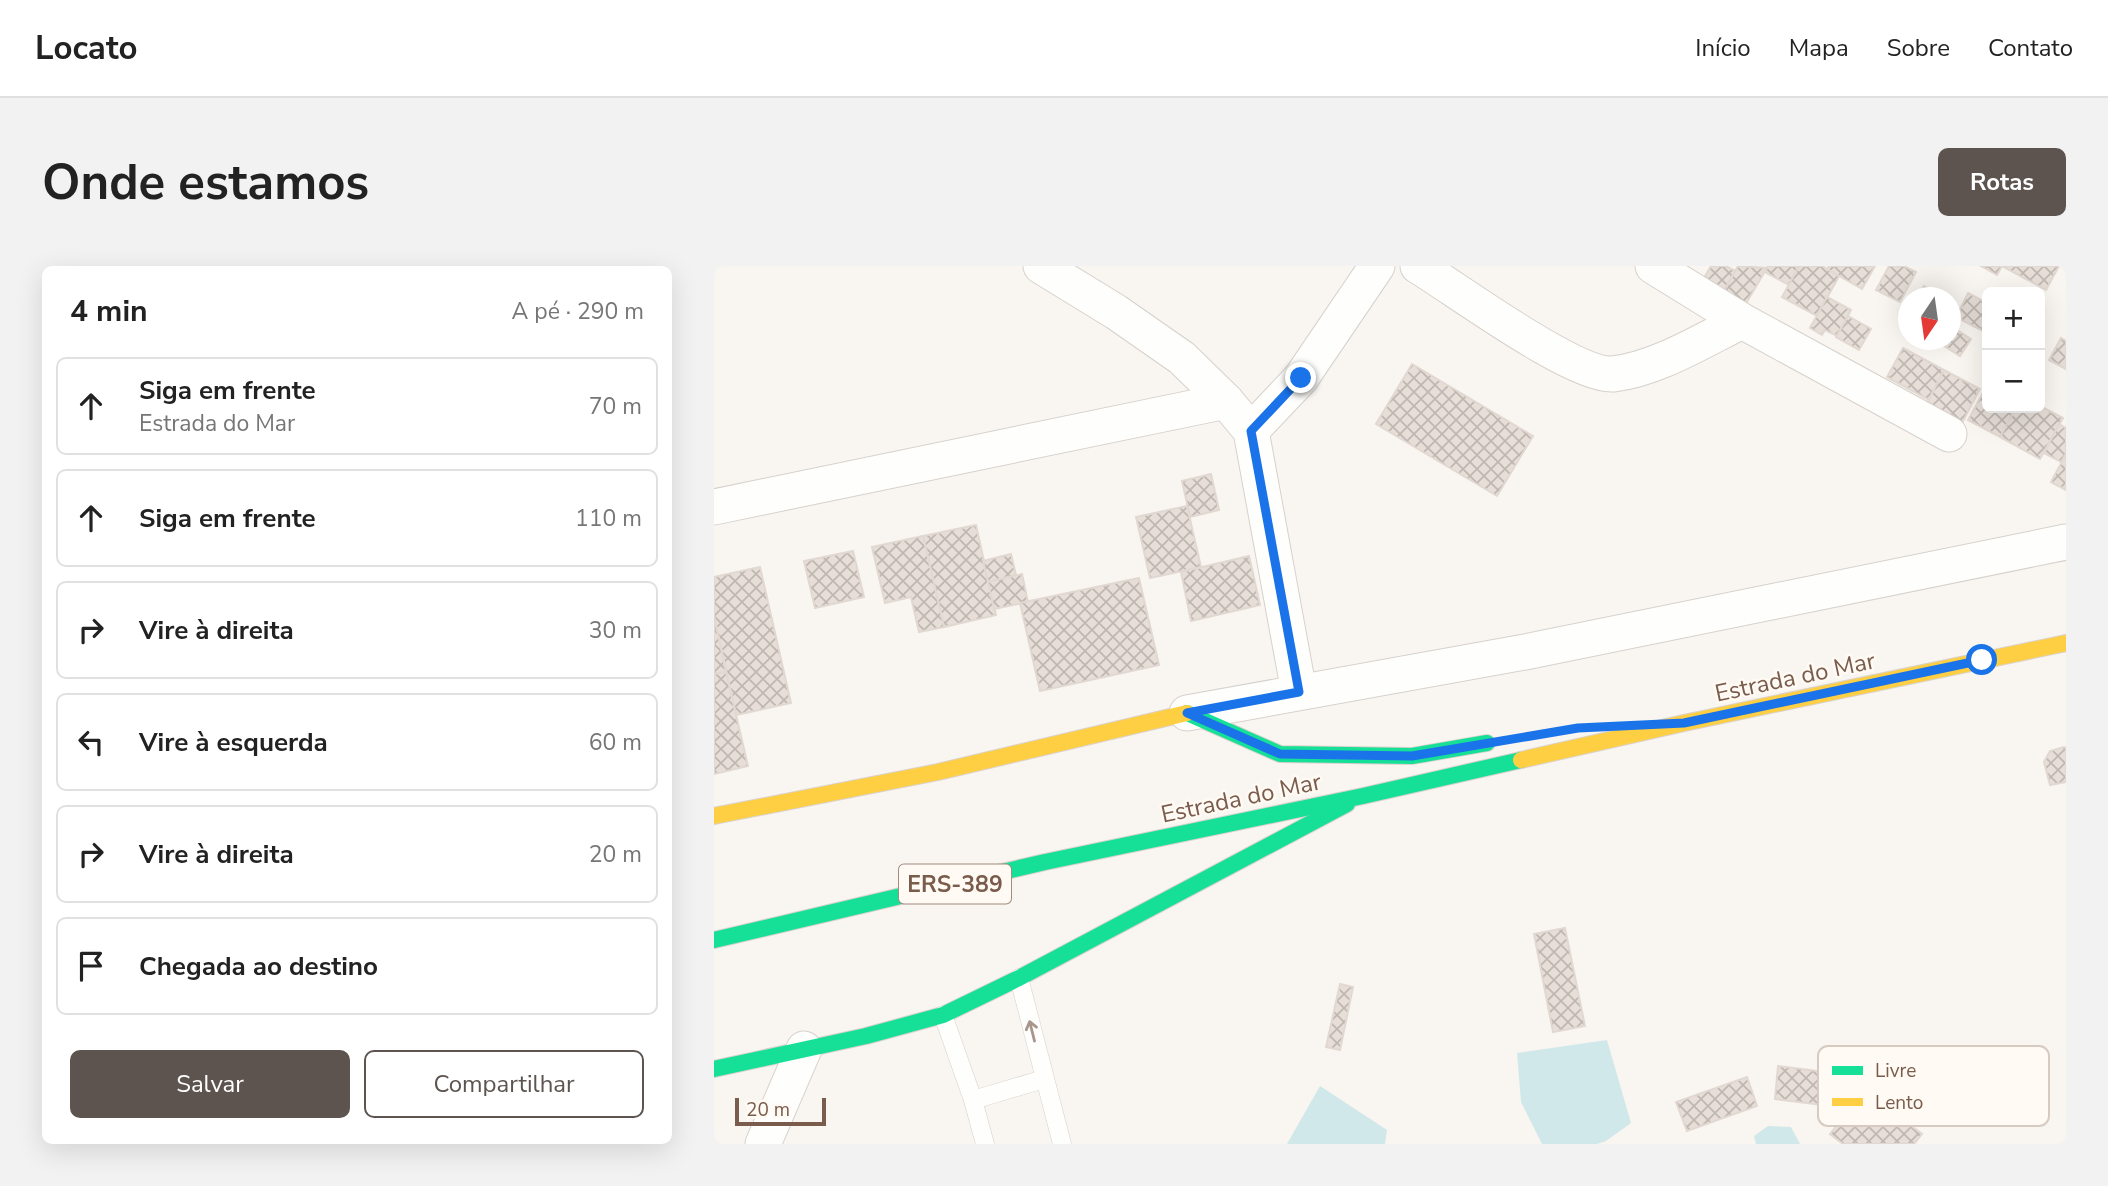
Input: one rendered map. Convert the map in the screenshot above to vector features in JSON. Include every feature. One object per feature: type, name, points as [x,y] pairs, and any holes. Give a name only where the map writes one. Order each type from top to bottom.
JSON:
[{"type":"main road","name":"Estrada do Mar","points":[[714,940],[1045,862],[1363,796],[1684,723],[2066,643]]},
{"type":"main road","points":[[714,816],[938,772],[1187,713],[1280,754],[1412,756],[1501,741]]},
{"type":"main road","points":[[1591,727],[1684,723]]},
{"type":"main road","points":[[714,1069],[866,1036],[943,1015],[1019,978],[1363,796]]},
{"type":"street","points":[[1041,266],[1116,312],[1182,358],[1226,401],[1251,431],[1299,692]]},
{"type":"street","points":[[1251,431],[1301,378],[1377,266]]},
{"type":"street","points":[[1418,266],[1549,349],[1580,365],[1611,374],[1657,362],[1742,321]]},
{"type":"street","points":[[1653,266],[1742,321],[1949,434]]},
{"type":"street","points":[[714,507],[1226,401]]},
{"type":"street","points":[[1187,713],[1525,652],[2066,542]]},
{"type":"street","points":[[763,1144],[804,1049]]},
{"type":"lane","points":[[1019,978],[1060,1144]]},
{"type":"lane","points":[[943,1015],[974,1100],[985,1144]]},
{"type":"lane","points":[[974,1100],[1044,1079]]},
{"type":"water","points":[[1607,1040],[1631,1123],[1606,1141],[1597,1144],[1542,1144],[1521,1102],[1517,1053]]},
{"type":"water","points":[[1320,1086],[1387,1130],[1385,1144],[1287,1144]]},
{"type":"water","points":[[1768,1126],[1791,1127],[1800,1144],[1756,1144],[1754,1136]]},
{"type":"building","points":[[1711,266],[1726,266],[1735,271],[1722,295],[1701,283]]},
{"type":"building","points":[[1738,266],[1767,268],[1744,307],[1722,295]]},
{"type":"building","points":[[1768,266],[1799,266],[1789,285],[1765,272]]},
{"type":"building","points":[[1799,266],[1822,266],[1839,276],[1817,316],[1782,297]]},
{"type":"building","points":[[1829,266],[1875,266],[1862,289],[1827,269]]},
{"type":"building","points":[[1889,266],[1904,266],[1916,272],[1908,287],[1898,287],[1898,301],[1876,290]]},
{"type":"building","points":[[1981,266],[2002,266],[1997,275]]},
{"type":"building","points":[[2002,266],[2059,266],[2046,290],[2045,287]]},
{"type":"building","points":[[1968,293],[1982,300],[1982,330],[1961,320],[1961,307]]},
{"type":"building","points":[[1827,297],[1851,310],[1837,336],[1825,330],[1822,335],[1810,328]]},
{"type":"building","points":[[1848,316],[1871,329],[1859,350],[1836,337]]},
{"type":"building","points":[[1961,332],[1971,339],[1960,356],[1951,350],[1961,350]]},
{"type":"building","points":[[2061,338],[2066,341],[2066,369],[2049,360]]},
{"type":"building","points":[[1902,350],[1944,370],[1929,400],[1887,377]]},
{"type":"building","points":[[1412,364],[1533,436],[1497,496],[1376,424]]},
{"type":"building","points":[[1944,370],[1980,389],[1960,427],[1924,409]]},
{"type":"building","points":[[1982,394],[1982,413],[2013,413],[2000,437],[1968,420]]},
{"type":"building","points":[[2045,409],[2063,418],[2040,459],[2000,437],[2013,413],[2045,413]]},
{"type":"building","points":[[2059,424],[2066,428],[2066,454],[2061,462],[2044,453]]},
{"type":"building","points":[[2066,454],[2066,490],[2051,482]]},
{"type":"building","points":[[1211,474],[1219,510],[1190,517],[1182,481]]},
{"type":"building","points":[[1187,506],[1201,567],[1150,578],[1136,517]]},
{"type":"building","points":[[976,525],[996,615],[944,627],[923,536]]},
{"type":"building","points":[[923,536],[944,627],[919,632],[911,597],[885,603],[872,547]]},
{"type":"building","points":[[853,551],[864,597],[815,608],[804,561]]},
{"type":"building","points":[[1011,554],[1016,575],[988,582],[983,561]]},
{"type":"building","points":[[1249,556],[1260,605],[1191,621],[1181,572]]},
{"type":"building","points":[[760,567],[791,703],[736,715],[714,616],[714,577]]},
{"type":"building","points":[[1022,574],[1028,602],[994,609],[988,582]]},
{"type":"building","points":[[1139,578],[1159,665],[1040,691],[1020,603]]},
{"type":"building","points":[[714,616],[726,672],[714,674]]},
{"type":"building","points":[[726,672],[748,766],[714,774],[714,674]]},
{"type":"building","points":[[2064,747],[2066,782],[2050,785],[2044,762],[2050,751]]},
{"type":"building","points":[[1565,928],[1585,1026],[1553,1032],[1534,934]]},
{"type":"building","points":[[1340,984],[1353,987],[1340,1050],[1326,1047]]},
{"type":"building","points":[[1778,1066],[1818,1071],[1818,1104],[1775,1099]]},
{"type":"building","points":[[1747,1077],[1757,1106],[1687,1131],[1676,1102]]},
{"type":"building","points":[[1836,1126],[1912,1126],[1922,1134],[1914,1144],[1843,1144],[1830,1134]]},
{"type":"traffic: fast","points":[[1187,713],[1280,754],[1412,756],[1487,743]]},
{"type":"traffic: fast","points":[[714,940],[1045,862],[1521,760]]},
{"type":"traffic: fast","points":[[714,1069],[866,1036],[943,1015],[1019,978],[1347,804]]},
{"type":"traffic: slow","points":[[1521,760],[2066,643]]},
{"type":"traffic: slow","points":[[714,816],[938,772],[1187,713]]},
{"type":"route","points":[[1301,378],[1251,431],[1299,692],[1187,713],[1280,754],[1412,756],[1578,728],[1684,723],[1982,660]]}]
